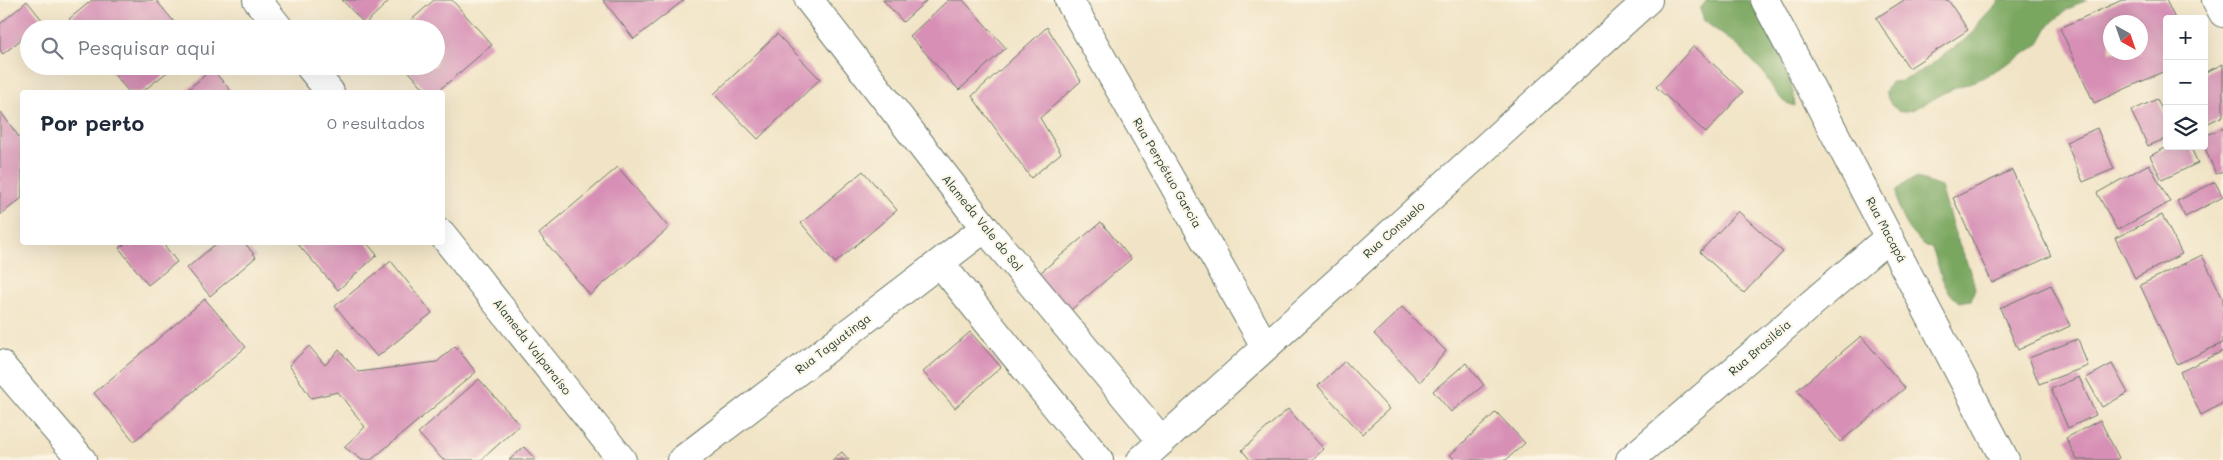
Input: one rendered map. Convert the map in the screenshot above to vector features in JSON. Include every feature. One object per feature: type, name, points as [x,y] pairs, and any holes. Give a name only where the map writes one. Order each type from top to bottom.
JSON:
[{"type":"street","points":[[257,0],[273,20]]},
{"type":"street","name":"Alameda Vale do Sol","points":[[809,0],[985,228],[1161,440]]},
{"type":"street","name":"Rua Perpétuo Garcia","points":[[1069,0],[1265,346]]},
{"type":"street","name":"Rua Consuelo","points":[[1141,460],[1648,0]]},
{"type":"street","name":"Rua Macapá","points":[[1765,0],[2005,460]]},
{"type":"street","points":[[2216,0],[2223,13]]},
{"type":"street","points":[[316,75],[328,90]]},
{"type":"street","name":"Rua Taguatinga","points":[[682,460],[985,228]]},
{"type":"street","name":"Rua Brasiléia","points":[[1630,460],[1890,237]]},
{"type":"street","name":"Alameda Valparaíso","points":[[445,238],[622,460]]},
{"type":"street","points":[[940,263],[1099,460]]},
{"type":"street","points":[[0,364],[82,460]]},
{"type":"green space","points":[[1707,0],[1749,0],[1779,50],[1790,78],[1795,106],[1784,102],[1775,92],[1763,72],[1738,46],[1704,21],[1700,9]]},
{"type":"green space","points":[[2000,0],[2087,0],[2068,9],[2049,25],[2038,45],[2017,58],[1982,78],[1948,91],[1912,110],[1899,112],[1890,103],[1885,92],[1891,82],[1902,81],[1922,71],[1967,38]]},
{"type":"green space","points":[[1916,178],[1941,187],[1954,231],[1972,276],[1975,289],[1971,300],[1959,302],[1948,290],[1944,284],[1932,249],[1917,239],[1902,217],[1897,199],[1897,190],[1906,182]]},
{"type":"building","points":[[92,0],[156,0],[173,20],[70,20]]},
{"type":"building","points":[[342,0],[390,0],[369,20],[361,20]]},
{"type":"building","points":[[434,0],[452,0],[492,45],[439,90],[425,90],[412,75],[445,75],[445,20],[411,20]]},
{"type":"building","points":[[603,0],[684,0],[634,39]]},
{"type":"building","points":[[883,0],[927,0],[903,22]]},
{"type":"building","points":[[948,0],[963,0],[1006,48],[959,90],[910,36]]},
{"type":"building","points":[[1904,0],[1948,0],[1968,30],[1909,68],[1876,18]]},
{"type":"building","points":[[2122,0],[2166,0],[2173,15],[2163,15],[2163,72],[2094,103],[2060,28]]},
{"type":"building","points":[[27,1],[42,20],[20,20],[20,40],[3,54],[0,50],[0,24]]},
{"type":"building","points":[[1047,27],[1081,81],[1040,118],[1061,153],[1031,178],[972,96]]},
{"type":"building","points":[[777,34],[820,79],[758,139],[714,94]]},
{"type":"building","points":[[1694,46],[1743,92],[1706,133],[1656,87]]},
{"type":"building","points":[[2223,64],[2223,116],[2208,123],[2208,105],[2208,71]]},
{"type":"building","points":[[115,75],[164,75],[145,90],[127,90]]},
{"type":"building","points":[[205,75],[217,75],[230,90],[187,90]]},
{"type":"building","points":[[2157,99],[2163,112],[2163,140],[2148,146],[2131,111]]},
{"type":"building","points":[[0,111],[20,138],[20,200],[0,215]]},
{"type":"building","points":[[2097,128],[2114,169],[2083,182],[2066,142]]},
{"type":"building","points":[[2223,128],[2223,171],[2216,174],[2206,150],[2208,150],[2208,134]]},
{"type":"building","points":[[2163,149],[2192,150],[2198,163],[2162,180],[2150,156]]},
{"type":"building","points":[[2149,164],[2170,202],[2117,230],[2097,193]]},
{"type":"building","points":[[618,167],[669,228],[590,295],[539,234]]},
{"type":"building","points":[[2012,170],[2051,256],[1992,283],[1953,198]]},
{"type":"building","points":[[863,171],[897,210],[835,263],[801,223]]},
{"type":"building","points":[[2215,182],[2223,197],[2185,217],[2177,201]]},
{"type":"building","points":[[1738,211],[1783,252],[1744,293],[1700,252]]},
{"type":"building","points":[[2162,215],[2182,254],[2135,278],[2115,238]]},
{"type":"building","points":[[1101,222],[1131,259],[1065,315],[1034,278]]},
{"type":"building","points":[[123,245],[164,245],[177,262],[148,285],[119,248]]},
{"type":"building","points":[[214,245],[246,245],[256,257],[210,296],[187,268]]},
{"type":"building","points":[[299,245],[369,245],[377,255],[338,290]]},
{"type":"building","points":[[2202,255],[2223,299],[2223,343],[2177,364],[2140,285]]},
{"type":"building","points":[[391,261],[432,313],[377,357],[335,306]]},
{"type":"building","points":[[2051,285],[2070,326],[2018,350],[2000,308]]},
{"type":"building","points":[[205,299],[246,347],[134,441],[94,393]]},
{"type":"building","points":[[1402,307],[1446,351],[1420,382],[1374,334]]},
{"type":"building","points":[[970,332],[1001,367],[955,408],[923,372]]},
{"type":"building","points":[[1861,336],[1905,388],[1840,442],[1797,390]]},
{"type":"building","points":[[2078,339],[2088,366],[2039,384],[2029,358]]},
{"type":"building","points":[[309,346],[325,365],[339,350],[358,372],[437,362],[455,346],[476,372],[371,460],[362,460],[344,447],[365,427],[338,392],[311,398],[289,365]]},
{"type":"building","points":[[2223,351],[2223,403],[2201,415],[2180,372]]},
{"type":"building","points":[[1345,361],[1389,409],[1362,434],[1318,386]]},
{"type":"building","points":[[1466,363],[1484,385],[1451,412],[1433,391]]},
{"type":"building","points":[[2112,364],[2128,393],[2102,407],[2086,378]]},
{"type":"building","points":[[2079,377],[2096,415],[2068,428],[2051,389]]},
{"type":"building","points":[[479,379],[520,425],[481,460],[443,460],[418,433]]},
{"type":"building","points":[[1288,409],[1324,449],[1312,460],[1250,460],[1242,450]]},
{"type":"building","points":[[1496,412],[1525,443],[1506,460],[1455,460],[1450,455]]},
{"type":"building","points":[[2100,420],[2119,458],[2115,460],[2077,460],[2066,438]]},
{"type":"building","points":[[524,447],[536,460],[509,460]]},
{"type":"building","points":[[842,452],[849,460],[832,460]]}]
